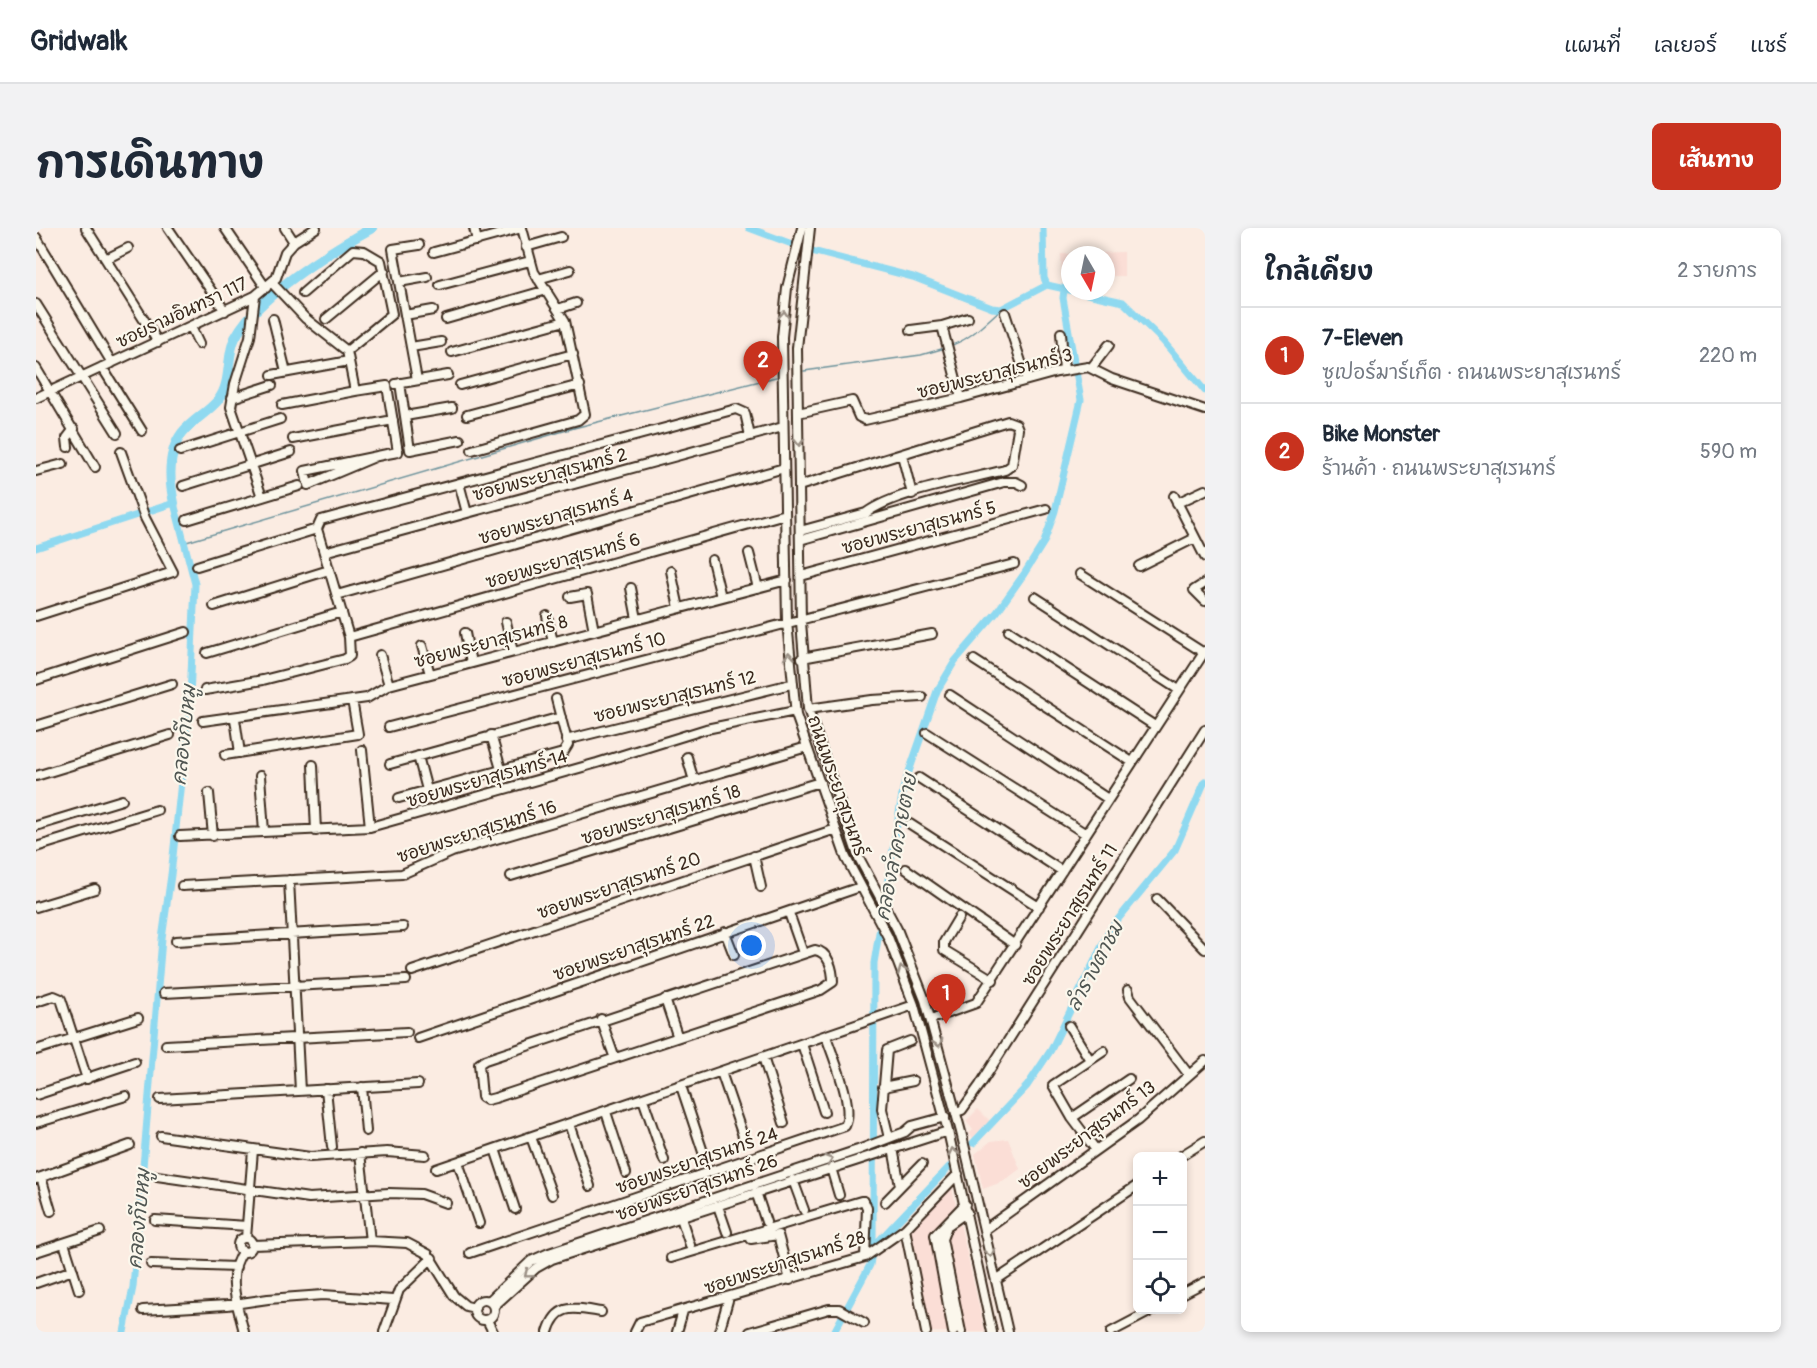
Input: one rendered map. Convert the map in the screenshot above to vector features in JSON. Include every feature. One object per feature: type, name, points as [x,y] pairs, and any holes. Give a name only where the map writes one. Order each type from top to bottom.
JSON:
[{"type":"street","points":[[87,228],[158,342]]},
{"type":"street","points":[[168,228],[225,311]]},
{"type":"street","points":[[225,228],[272,287],[347,351],[355,391]]},
{"type":"street","points":[[285,228],[294,242]]},
{"type":"street","name":"ซอยรามอินทรา 117","points":[[36,398],[225,311],[255,300],[272,287],[285,252],[294,242],[316,228]]},
{"type":"street","points":[[474,228],[477,240]]},
{"type":"street","points":[[434,252],[522,228],[530,261],[538,279],[565,321],[580,385],[583,418],[472,450]]},
{"type":"street","name":"ถนนพระยาสุเรนทร์","points":[[810,228],[804,234],[795,256],[784,308],[782,337],[787,622],[795,711],[848,864],[888,937],[914,1005],[945,1117],[992,1332]]},
{"type":"street","name":"ถนนพระยาสุเรนทร์","points":[[804,234],[805,258],[797,348],[802,658],[808,709],[858,856],[897,929],[931,1019],[956,1112],[1008,1332]]},
{"type":"street","points":[[36,237],[111,363]]},
{"type":"street","points":[[526,247],[561,237]]},
{"type":"street","points":[[417,380],[393,249],[418,245]]},
{"type":"street","points":[[106,259],[128,248]]},
{"type":"street","points":[[303,293],[357,249],[381,261],[392,314],[347,351]]},
{"type":"street","points":[[440,285],[530,261]]},
{"type":"street","points":[[538,279],[570,270]]},
{"type":"street","points":[[326,319],[384,271]]},
{"type":"street","points":[[399,282],[427,277]]},
{"type":"street","points":[[447,320],[547,290]]},
{"type":"street","points":[[255,300],[250,337],[231,406],[262,497]]},
{"type":"street","points":[[558,309],[576,303]]},
{"type":"street","points":[[36,304],[117,433]]},
{"type":"street","points":[[405,315],[433,310]]},
{"type":"street","points":[[1005,313],[1027,380]]},
{"type":"street","points":[[911,330],[942,326],[968,318]]},
{"type":"street","points":[[273,319],[286,372]]},
{"type":"street","points":[[452,352],[565,321]]},
{"type":"street","points":[[942,326],[961,398]]},
{"type":"street","points":[[190,327],[199,344]]},
{"type":"street","points":[[1061,333],[1065,370]]},
{"type":"street","points":[[411,347],[441,342]]},
{"type":"street","points":[[1090,367],[1108,345]]},
{"type":"street","points":[[460,386],[573,354]]},
{"type":"street","points":[[272,375],[350,361]]},
{"type":"street","points":[[102,367],[142,431]]},
{"type":"street","name":"ซอยพระยาสุเรนทร์ 3","points":[[798,413],[852,401],[860,417],[865,420],[961,398],[1065,370],[1090,367],[1112,379],[1202,408]]},
{"type":"street","points":[[36,368],[95,467]]},
{"type":"street","points":[[282,405],[448,375]]},
{"type":"street","points":[[400,383],[410,450],[460,440]]},
{"type":"street","points":[[232,398],[272,385]]},
{"type":"street","points":[[467,415],[580,385]]},
{"type":"street","points":[[377,456],[308,485],[305,471],[377,456],[398,452],[387,386]]},
{"type":"street","points":[[405,416],[452,408]]},
{"type":"street","points":[[205,690],[263,680],[345,659],[351,651],[349,637],[317,529],[321,520],[736,409],[745,413],[750,436]]},
{"type":"street","points":[[180,451],[280,419]]},
{"type":"street","points":[[293,439],[393,420]]},
{"type":"street","points":[[799,486],[1008,421],[1016,424],[1018,429],[1010,468],[912,494],[874,507],[866,513],[800,531]]},
{"type":"street","name":"ซอยพระยาสุเรนทร์ 2","points":[[324,552],[783,427]]},
{"type":"street","points":[[68,447],[68,438],[74,429]]},
{"type":"street","points":[[36,616],[171,574],[171,565],[145,518],[121,452]]},
{"type":"street","points":[[183,486],[291,452]]},
{"type":"street","points":[[902,455],[912,494]]},
{"type":"street","points":[[36,471],[63,464]]},
{"type":"street","name":"ซอยพระยาสุเรนทร์ 4","points":[[337,595],[784,468]]},
{"type":"street","points":[[800,540],[1004,482],[1016,482],[1022,485]]},
{"type":"street","points":[[459,483],[467,513]]},
{"type":"street","points":[[187,520],[299,486]]},
{"type":"street","points":[[1205,490],[1175,499],[1199,539],[1205,557]]},
{"type":"street","name":"ซอยพระยาสุเรนทร์ 5","points":[[801,576],[1046,509]]},
{"type":"street","name":"ซอยพระยาสุเรนทร์ 6","points":[[349,637],[785,514]]},
{"type":"street","points":[[197,566],[317,529]]},
{"type":"street","points":[[1139,566],[1199,539]]},
{"type":"street","points":[[749,553],[758,588]]},
{"type":"street","points":[[712,560],[722,597]]},
{"type":"street","name":"ซอยพระยาสุเรนทร์ 10","points":[[389,727],[1014,564]]},
{"type":"street","points":[[214,606],[329,570]]},
{"type":"street","points":[[671,571],[679,608]]},
{"type":"street","points":[[931,1019],[976,1003],[1204,652],[1080,574]]},
{"type":"street","name":"ซอยพระยาสุเรนทร์ 8","points":[[203,721],[235,719],[373,695],[389,685],[787,580]]},
{"type":"street","points":[[1205,583],[1194,590],[1205,602]]},
{"type":"street","points":[[631,588],[638,619]]},
{"type":"street","points":[[570,597],[587,594],[594,631]]},
{"type":"street","points":[[1035,597],[1179,690]]},
{"type":"street","points":[[207,653],[342,612]]},
{"type":"street","points":[[547,616],[553,642]]},
{"type":"street","points":[[506,622],[513,652]]},
{"type":"street","points":[[1009,631],[1155,726]]},
{"type":"street","points":[[36,680],[186,632]]},
{"type":"street","points":[[465,633],[471,663]]},
{"type":"street","points":[[802,658],[932,634]]},
{"type":"street","points":[[422,646],[430,674]]},
{"type":"street","points":[[380,656],[389,685]]},
{"type":"street","points":[[974,660],[1132,762]]},
{"type":"street","points":[[36,726],[172,684]]},
{"type":"street","name":"ซอยพระยาสุเรนทร์ 12","points":[[566,740],[791,684]]},
{"type":"street","points":[[950,695],[1108,799]]},
{"type":"street","points":[[808,709],[922,697]]},
{"type":"street","points":[[399,798],[563,753],[568,748],[556,699]]},
{"type":"street","points":[[225,755],[358,734],[352,700]]},
{"type":"street","name":"ซอยพระยาสุเรนทร์ 14","points":[[180,836],[370,827],[597,763],[706,729],[795,711]]},
{"type":"street","points":[[390,764],[561,717]]},
{"type":"street","points":[[235,719],[240,753]]},
{"type":"street","name":"ซอยพระยาสุเรนทร์ 11","points":[[956,1112],[962,1110],[980,1085],[1205,730]]},
{"type":"street","points":[[927,733],[1086,834]]},
{"type":"street","points":[[36,776],[170,735]]},
{"type":"street","points":[[491,735],[501,769]]},
{"type":"street","name":"ซอยพระยาสุเรนทร์ 16","points":[[182,886],[409,872],[452,852],[807,747]]},
{"type":"street","points":[[362,750],[370,827]]},
{"type":"street","points":[[418,756],[427,790]]},
{"type":"street","points":[[687,757],[694,781]]},
{"type":"street","points":[[313,765],[316,831]]},
{"type":"street","points":[[260,776],[264,832]]},
{"type":"street","points":[[919,778],[1062,871]]},
{"type":"street","name":"ซอยพระยาสุเรนทร์ 18","points":[[511,876],[820,782]]},
{"type":"street","points":[[209,793],[213,836]]},
{"type":"street","points":[[36,826],[122,800]]},
{"type":"street","points":[[36,847],[157,810]]},
{"type":"street","points":[[910,824],[1039,907]]},
{"type":"street","name":"ซอยพระยาสุเรนทร์ 20","points":[[412,971],[836,829]]},
{"type":"street","points":[[754,856],[761,887]]},
{"type":"street","points":[[906,869],[1015,945]]},
{"type":"street","points":[[289,880],[300,1091]]},
{"type":"street","points":[[36,908],[95,889]]},
{"type":"street","name":"ซอยพระยาสุเรนทร์ 22","points":[[418,1038],[725,932],[861,889]]},
{"type":"street","points":[[1157,899],[1205,949]]},
{"type":"street","points":[[789,913],[803,953]]},
{"type":"street","points":[[959,917],[944,942],[945,950],[993,980]]},
{"type":"street","points":[[176,941],[403,927]]},
{"type":"street","points":[[725,932],[734,955]]},
{"type":"street","points":[[821,951],[826,956],[833,976],[833,982],[828,986],[487,1100],[482,1097],[479,1091],[479,1064],[485,1060],[665,999],[803,953],[821,951]]},
{"type":"street","points":[[164,993],[406,980]]},
{"type":"street","points":[[1128,990],[1156,1034],[1189,1075]]},
{"type":"street","points":[[36,1002],[54,996],[61,999],[87,1079]]},
{"type":"street","points":[[665,999],[677,1035]]},
{"type":"street","points":[[436,1169],[914,1005]]},
{"type":"street","points":[[36,1050],[138,1018]]},
{"type":"street","points":[[601,1019],[614,1056]]},
{"type":"street","points":[[1069,1026],[1090,1060]]},
{"type":"street","points":[[166,1045],[407,1032]]},
{"type":"street","name":"ซอยพระยาสุเรนทร์ 24","points":[[470,1253],[844,1126],[848,1120],[848,1105],[826,1036]]},
{"type":"street","points":[[889,1138],[883,1115],[887,1050],[910,1041]]},
{"type":"street","points":[[802,1044],[824,1112]]},
{"type":"street","points":[[1096,1150],[1072,1118],[1053,1085],[1104,1051]]},
{"type":"street","points":[[763,1057],[784,1123]]},
{"type":"street","name":"ซอยพระยาสุเรนทร์ 13","points":[[984,1230],[1138,1120],[1205,1061]]},
{"type":"street","points":[[36,1095],[135,1062]]},
{"type":"street","points":[[721,1072],[743,1136]]},
{"type":"street","points":[[1072,1118],[1129,1079]]},
{"type":"street","points":[[883,1087],[913,1081]]},
{"type":"street","points":[[160,1099],[418,1084]]},
{"type":"street","points":[[681,1086],[703,1152]]},
{"type":"street","points":[[362,1087],[366,1131]]},
{"type":"street","points":[[326,1089],[332,1147]]},
{"type":"street","points":[[36,1123],[126,1096]]},
{"type":"street","points":[[643,1099],[664,1160]]},
{"type":"street","points":[[606,1112],[626,1173]]},
{"type":"street","name":"ซอยพระยาสุเรนทร์ 26","points":[[491,1304],[531,1260],[663,1220],[803,1173],[878,1143],[912,1126],[945,1117]]},
{"type":"street","points":[[569,1124],[590,1186]]},
{"type":"street","points":[[926,1124],[929,1136]]},
{"type":"street","name":"ซอยพระยาสุเรนทร์ 26","points":[[663,1220],[681,1218],[793,1180],[803,1173],[831,1168],[948,1131]]},
{"type":"street","points":[[161,1136],[310,1157],[360,1153],[425,1155]]},
{"type":"street","points":[[531,1137],[552,1195]]},
{"type":"street","points":[[1187,1152],[1205,1140]]},
{"type":"street","points":[[51,1211],[39,1178],[130,1145]]},
{"type":"street","points":[[893,1148],[900,1186]]},
{"type":"street","points":[[495,1149],[515,1209]]},
{"type":"street","points":[[244,1332],[236,1304],[234,1281],[236,1267],[243,1251],[250,1250],[248,1226],[253,1150]]},
{"type":"street","points":[[360,1153],[370,1241]]},
{"type":"street","points":[[458,1162],[479,1223]]},
{"type":"street","points":[[885,1202],[922,1164]]},
{"type":"street","points":[[831,1168],[839,1195]]},
{"type":"street","name":"ซอยพระยาสุเรนทร์ 28","points":[[635,1332],[640,1322],[790,1280],[869,1254],[905,1229],[958,1174]]},
{"type":"street","points":[[157,1176],[309,1198],[365,1194],[421,1194],[446,1203]]},
{"type":"street","points":[[793,1180],[804,1210]]},
{"type":"street","points":[[995,1277],[1133,1188]]},
{"type":"street","points":[[756,1192],[766,1222]]},
{"type":"street","points":[[671,1258],[861,1201],[864,1201],[867,1208],[869,1254]]},
{"type":"street","points":[[718,1206],[727,1232]]},
{"type":"street","points":[[953,1332],[935,1235],[937,1230],[966,1208]]},
{"type":"street","points":[[961,1332],[942,1239],[947,1226],[966,1208]]},
{"type":"street","points":[[681,1218],[690,1245]]},
{"type":"street","points":[[155,1220],[248,1226]]},
{"type":"street","points":[[905,1229],[926,1332]]},
{"type":"street","points":[[36,1252],[100,1231]]},
{"type":"street","points":[[746,1240],[778,1235],[790,1280]]},
{"type":"street","points":[[249,1241],[407,1242],[432,1258],[454,1296],[466,1306],[475,1308],[477,1317],[487,1320],[493,1332]]},
{"type":"street","points":[[64,1243],[79,1290]]},
{"type":"street","points":[[384,1332],[393,1300],[409,1278],[432,1258]]},
{"type":"street","points":[[151,1264],[236,1267]]},
{"type":"street","points":[[36,1283],[73,1270]]},
{"type":"street","points":[[1187,1291],[1205,1282]]},
{"type":"street","points":[[143,1310],[323,1295],[393,1300]]},
{"type":"street","points":[[719,1332],[729,1297]]},
{"type":"street","points":[[986,1304],[1000,1300]]},
{"type":"street","name":"ซอยพระยาสุเรนทร์ 26","points":[[475,1308],[480,1301],[491,1304]]},
{"type":"street","name":"ซอยพระยาสุเรนทร์ 26","points":[[487,1320],[494,1314],[491,1304]]},
{"type":"street","points":[[548,1332],[552,1320],[563,1310],[576,1308],[601,1312]]},
{"type":"street","points":[[750,1332],[830,1309],[843,1311],[864,1323]]},
{"type":"street","points":[[677,1332],[683,1311]]},
{"type":"street","points":[[1111,1332],[1145,1314]]},
{"type":"shaded area","points":[[1115,252],[1124,252],[1124,276],[1115,276]]},
{"type":"shaded area","points":[[978,1109],[990,1121],[973,1138],[969,1134],[973,1130],[966,1121]]},
{"type":"shaded area","points":[[1008,1139],[1020,1169],[1004,1181],[983,1189],[975,1154],[991,1141]]},
{"type":"shaded area","points":[[951,1184],[985,1332],[927,1332],[907,1230]]},
{"type":"waterway","name":"คลองกีบหมู","points":[[174,503],[170,467],[177,441],[182,433],[219,399],[226,385],[232,345],[245,322],[260,306],[296,276],[372,228]]},
{"type":"waterway","points":[[749,228],[808,250],[913,277],[992,308],[1001,309],[1047,285]]},
{"type":"waterway","points":[[1043,228],[1044,278],[1047,285],[1123,302],[1163,341],[1205,391]]},
{"type":"waterway","name":"คลองลำควายตาย","points":[[834,1332],[870,1265],[873,1247],[874,963],[903,789],[937,691],[955,661],[997,612],[1024,574],[1044,542],[1055,511],[1081,400],[1063,300]]},
{"type":"waterway","points":[[949,346],[970,335],[1001,309]]},
{"type":"waterway","points":[[804,371],[921,355],[945,348]]},
{"type":"waterway","points":[[183,543],[574,428],[776,377]]},
{"type":"waterway","name":"คลองกีบหมู","points":[[36,548],[174,503],[195,584],[190,697],[162,939],[133,1287],[124,1332]]},
{"type":"waterway","name":"ลำรางตาชม","points":[[973,1143],[1027,1086],[1051,1050],[1110,929],[1175,850],[1205,781]]},
{"type":"waterway","name":"ลำรางตาชม","points":[[873,1247],[949,1167]]},
{"type":"place","name":"Bike Monster","points":[[763,391]]},
{"type":"place","name":"7-Eleven","points":[[946,1024]]}]
